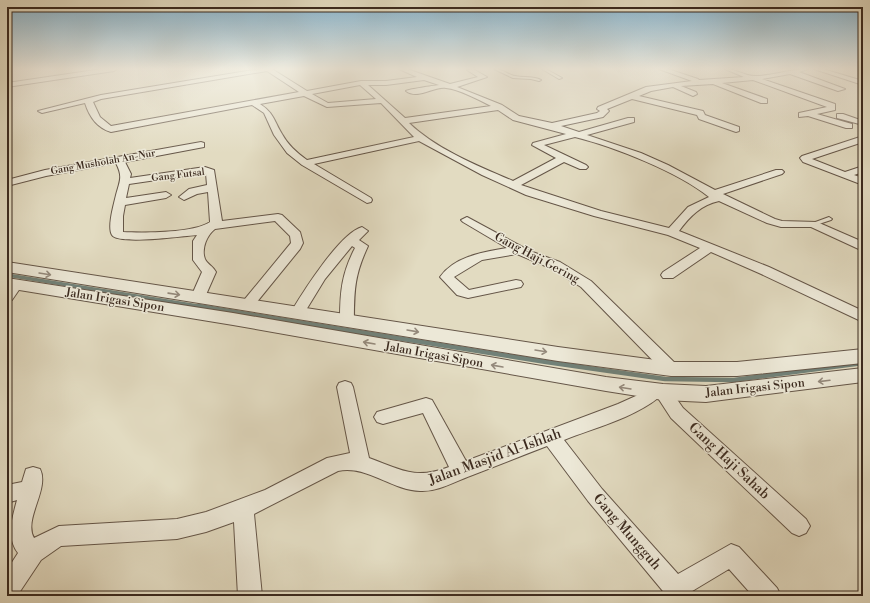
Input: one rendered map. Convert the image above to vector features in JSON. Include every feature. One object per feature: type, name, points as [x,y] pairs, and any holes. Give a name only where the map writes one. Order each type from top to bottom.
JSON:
[{"type":"street","points":[[42,111],[107,97]]},
{"type":"street","points":[[91,100],[89,102],[93,112],[108,130],[277,97]]},
{"type":"street","points":[[313,97],[327,105],[383,101]]},
{"type":"street","points":[[378,97],[420,138],[485,174],[512,186],[598,214],[672,232],[764,270],[863,317]]},
{"type":"street","points":[[477,97],[500,107],[516,118],[552,126],[638,155],[666,167],[741,208],[781,224],[813,224],[863,247]]},
{"type":"street","points":[[582,167],[536,145],[631,120],[601,109],[627,97]]},
{"type":"street","points":[[634,97],[700,113],[702,117],[736,129]]},
{"type":"street","points":[[752,97],[764,101]]},
{"type":"street","points":[[808,97],[832,106],[832,108],[805,114],[849,126]]},
{"type":"street","points":[[252,102],[267,112],[278,135],[290,151],[305,163],[367,200]]},
{"type":"street","points":[[404,121],[500,107]]},
{"type":"street","points":[[821,110],[861,123]]},
{"type":"street","points":[[552,126],[612,113]]},
{"type":"street","points":[[305,163],[420,138]]},
{"type":"street","points":[[863,138],[805,158],[806,160],[863,182]]},
{"type":"street","name":"Gang Musholah An-Nur","points":[[7,183],[45,173],[201,145]]},
{"type":"street","points":[[512,186],[563,158]]},
{"type":"street","points":[[119,160],[126,174],[117,216],[117,234],[122,236],[165,235],[278,217],[296,235],[297,243],[294,249],[247,305]]},
{"type":"street","points":[[844,175],[863,168]]},
{"type":"street","name":"Gang Futsal","points":[[124,182],[209,171],[216,223],[199,241],[199,260],[209,272],[198,297]]},
{"type":"street","points":[[672,232],[693,207],[716,195],[779,172]]},
{"type":"street","points":[[184,197],[192,192],[212,188]]},
{"type":"street","points":[[121,202],[166,195]]},
{"type":"street","name":"Gang Haji Gering","points":[[467,220],[519,250],[555,265],[592,288],[604,304],[691,379]]},
{"type":"street","points":[[298,312],[317,278],[350,241],[362,231]]},
{"type":"street","points":[[347,319],[347,289],[352,266],[362,246],[350,241]]},
{"type":"street","points":[[668,275],[709,248]]},
{"type":"street","points":[[516,284],[468,294],[462,292],[447,277],[454,270],[478,257],[519,250]]},
{"type":"street","name":"Jalan Irigasi Sipon","points":[[7,267],[247,305],[347,319],[535,350],[691,379],[863,375]]},
{"type":"street","name":"Jalan Irigasi Sipon","points":[[10,288],[233,319],[560,377],[660,392],[691,379],[768,366],[863,356]]},
{"type":"street","points":[[345,388],[362,463]]},
{"type":"street","name":"Jalan Masjid Al-Ishlah","points":[[7,590],[32,552],[45,542],[59,536],[177,528],[206,522],[243,509],[334,464],[348,462],[362,463],[406,481],[421,483],[436,481],[631,406],[660,392]]},
{"type":"street","name":"Gang Haji Sahab","points":[[660,392],[693,428],[799,526]]},
{"type":"street","points":[[383,417],[426,405],[429,408],[461,471]]},
{"type":"street","name":"Gang Mungguh","points":[[551,437],[595,495],[675,588],[732,555],[769,596]]},
{"type":"street","points":[[7,494],[33,482],[22,526],[22,541],[32,552]]},
{"type":"street","points":[[243,509],[250,596]]},
{"type":"lane","points":[[813,224],[829,219]]},
{"type":"waterway","points":[[7,275],[204,307]]},
{"type":"waterway","points":[[198,306],[546,362],[665,379],[734,380],[863,363]]}]
